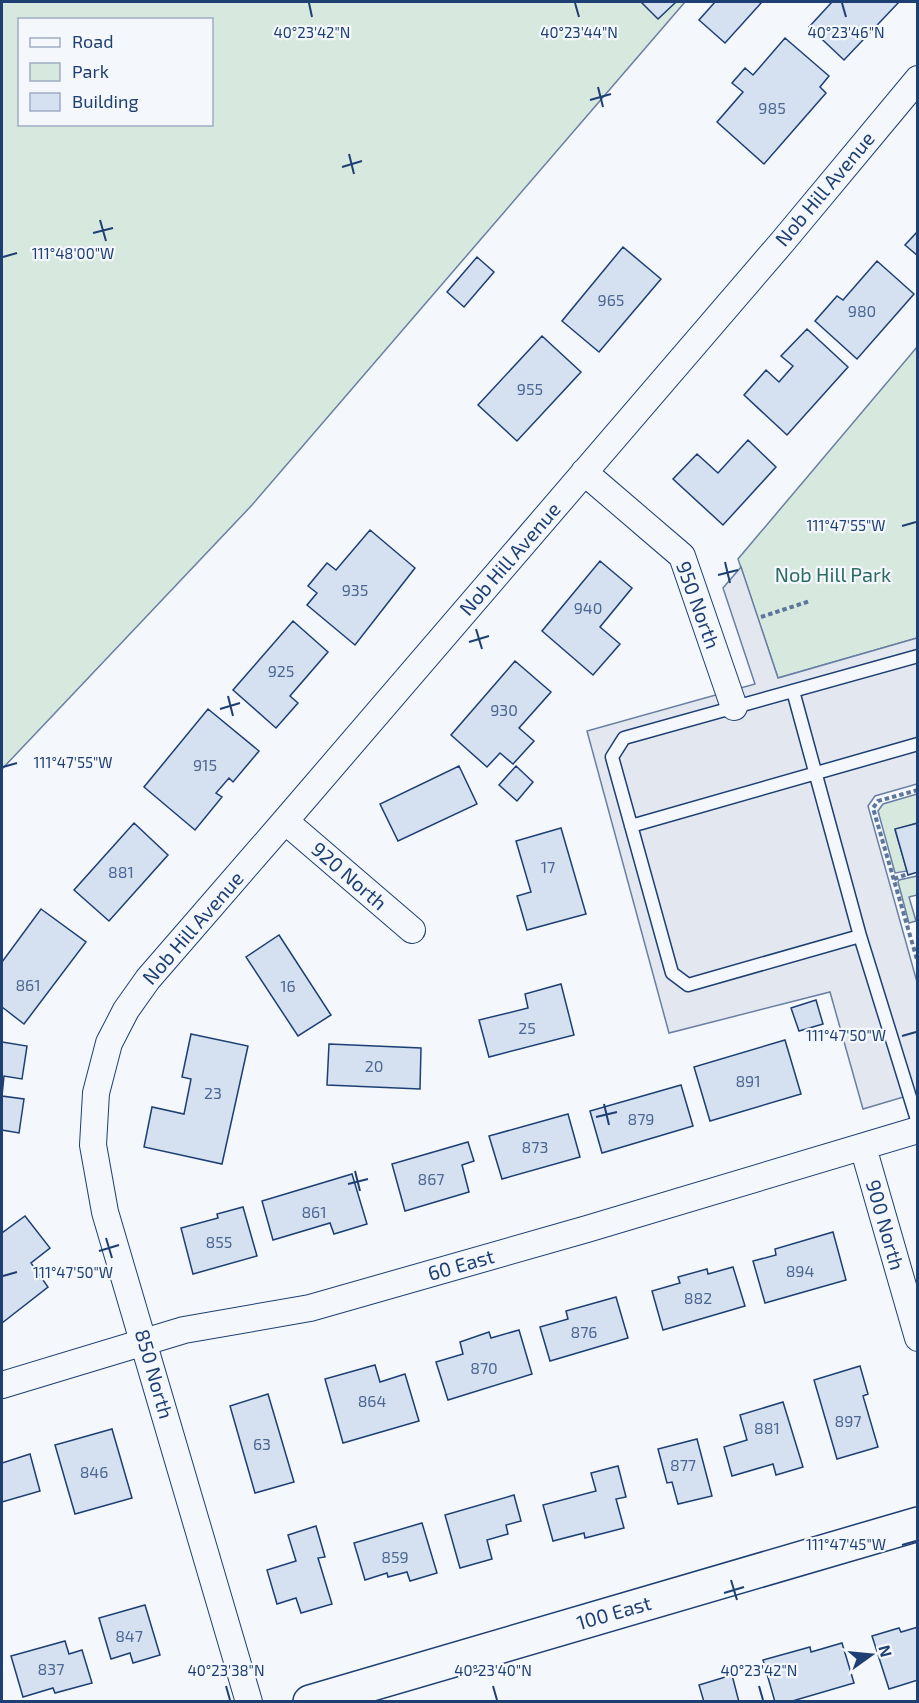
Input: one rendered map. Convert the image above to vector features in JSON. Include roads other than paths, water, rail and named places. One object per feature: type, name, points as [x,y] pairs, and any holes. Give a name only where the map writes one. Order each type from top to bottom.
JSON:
[{"type":"main road","name":"100 East","points":[[310,1701],[918,1524]]},
{"type":"street","name":"Nob Hill Avenue","points":[[109,1043],[126,1010],[148,979],[784,240],[918,79]]},
{"type":"street","name":"950 North","points":[[584,472],[682,556],[734,707]]},
{"type":"street","name":"920 North","points":[[285,821],[412,930]]},
{"type":"street","name":"850 North","points":[[109,1043],[96,1093],[93,1145],[105,1212],[249,1701]]},
{"type":"street","name":"60 East","points":[[2,1385],[184,1330],[310,1308],[587,1229],[918,1130]]},
{"type":"street","name":"900 North","points":[[863,1147],[918,1338]]},
{"type":"lane","points":[[860,936],[688,985],[672,973],[612,757],[624,738],[918,656]]},
{"type":"lane","points":[[793,691],[860,936],[918,1123]]},
{"type":"lane","points":[[631,826],[918,744]]},
{"type":"park label","name":"Nob Hill Park","points":[[833,575]]}]
